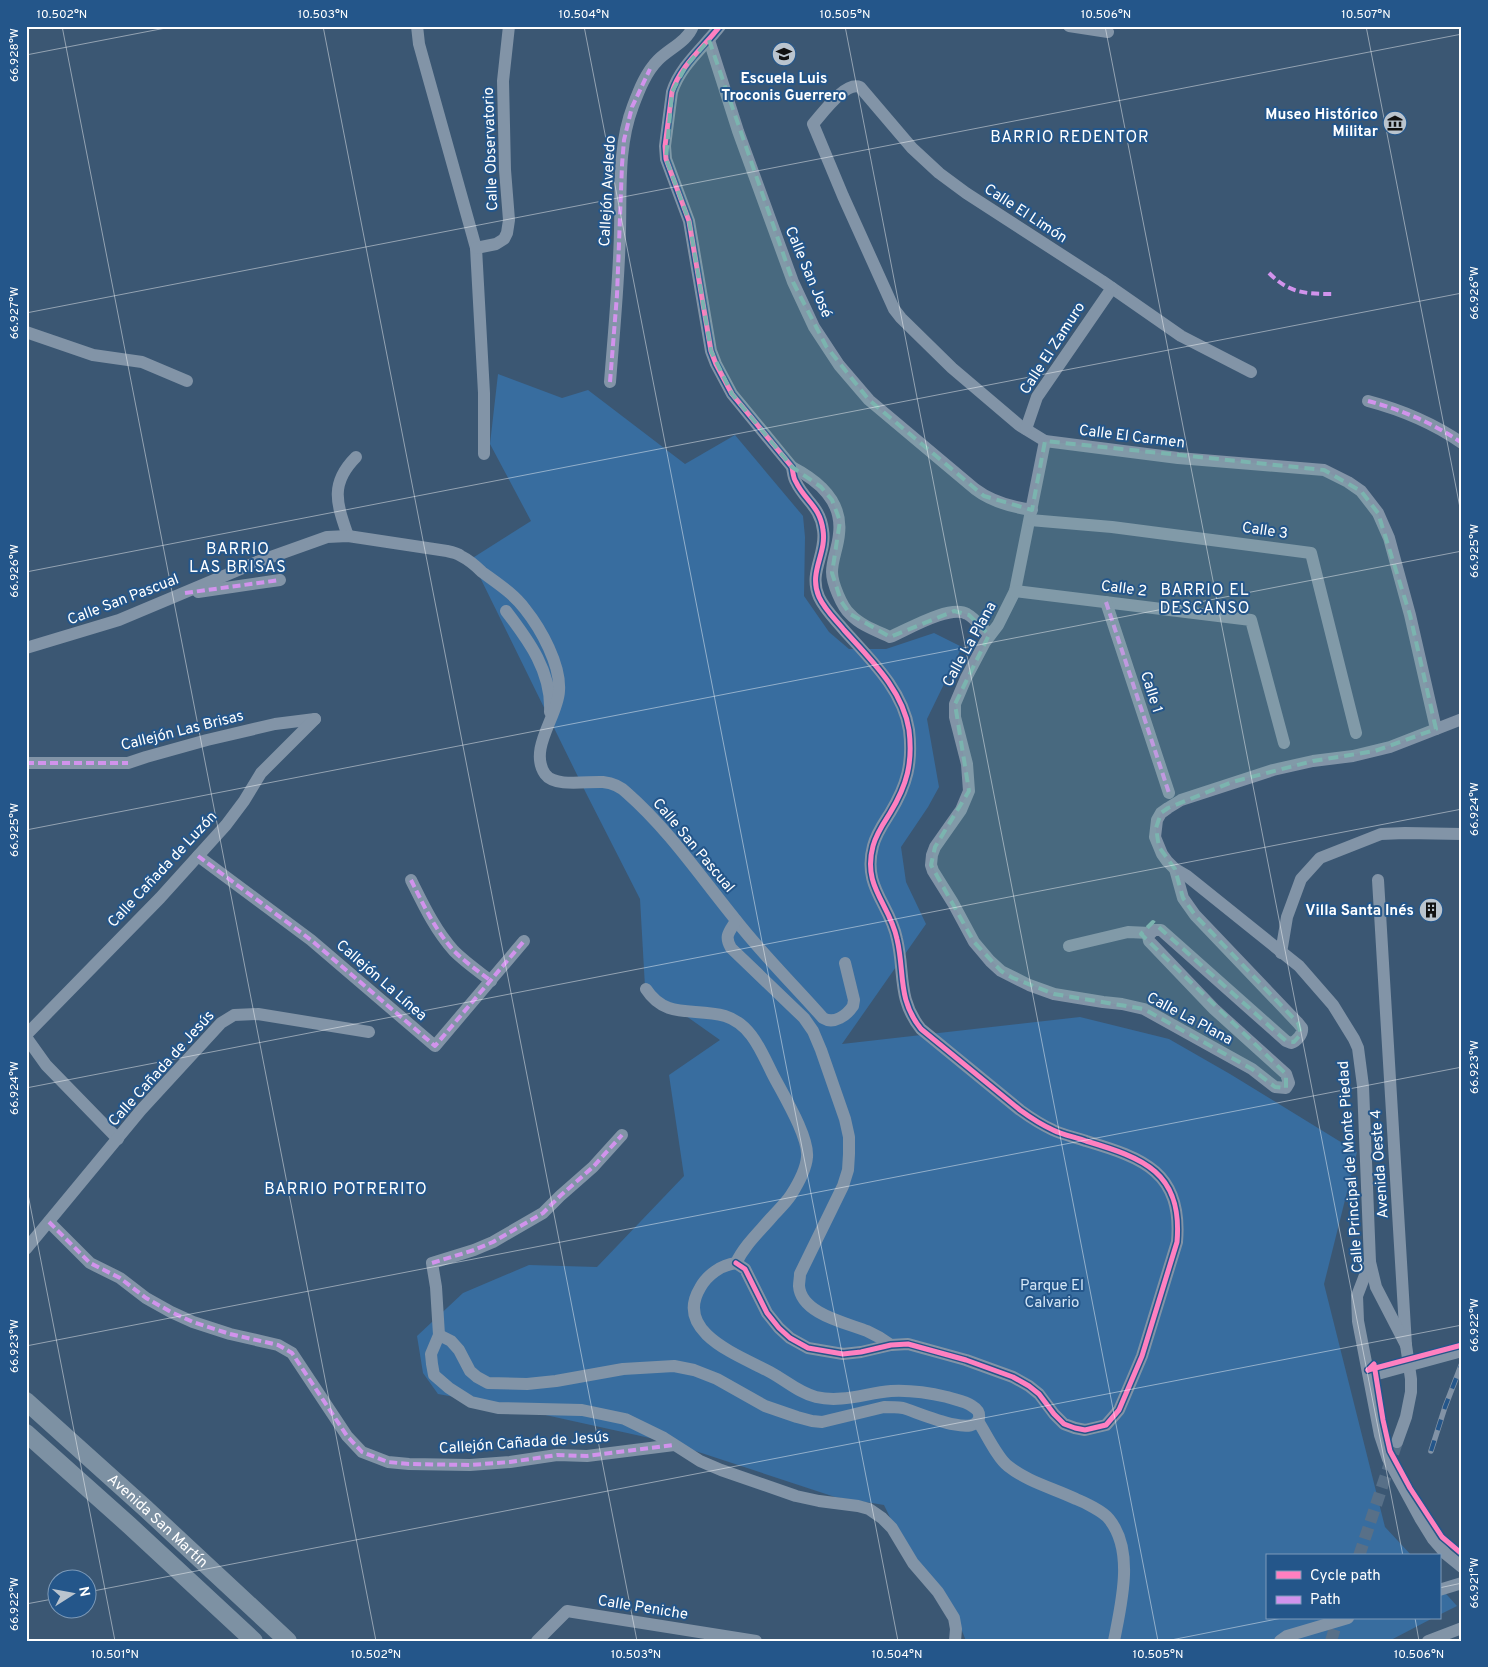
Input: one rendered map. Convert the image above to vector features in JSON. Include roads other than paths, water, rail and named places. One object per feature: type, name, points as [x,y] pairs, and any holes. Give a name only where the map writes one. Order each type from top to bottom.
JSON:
[{"type":"main road","name":"Avenida San Martín","points":[[26,1401],[288,1641]]},
{"type":"main road","name":"Avenida San Martín","points":[[26,1433],[254,1641]]},
{"type":"street","name":"Calle Observatorio","points":[[417,26],[419,44],[476,248],[484,392],[484,454]]},
{"type":"street","name":"Calle Observatorio","points":[[476,248],[496,244],[504,240],[509,220],[505,170],[503,81],[509,26]]},
{"type":"street","name":"Callejón Aveledo","points":[[610,382],[617,295],[622,165],[628,121],[639,90],[650,69],[660,58],[686,38],[693,26]]},
{"type":"street","points":[[720,26],[680,74],[675,84],[672,92],[665,146],[666,159],[689,221],[711,350],[716,364],[732,394],[792,467],[806,474],[832,500],[840,521],[832,572],[838,594],[850,614],[873,630],[890,637],[941,615],[954,611],[962,612],[969,614],[990,636]]},
{"type":"street","points":[[1069,26],[1108,32]]},
{"type":"street","name":"Calle San José","points":[[709,40],[738,132],[792,282],[805,310],[826,346],[870,400],[975,490],[984,496],[1031,515]]},
{"type":"street","name":"Calle El Limón","points":[[813,124],[842,92],[858,85],[912,148],[939,173],[1181,336],[1251,372]]},
{"type":"street","name":"Calle El Carmen","points":[[813,124],[894,309],[952,368],[1026,430],[1044,441],[1178,458],[1324,470],[1361,491],[1378,513],[1389,538],[1410,614],[1436,729]]},
{"type":"street","name":"Calle El Zamuro","points":[[1026,430],[1037,397],[1112,288]]},
{"type":"street","points":[[26,332],[93,355],[142,362],[186,381]]},
{"type":"street","points":[[1368,401],[1412,414],[1462,443]]},
{"type":"street","name":"Calle La Plana","points":[[1044,441],[1015,591],[998,625],[966,678],[955,704],[955,717],[966,764],[969,791],[961,810],[935,847],[932,854],[932,871],[953,903],[974,942],[1000,971],[1012,978],[1054,994],[1144,1009],[1252,1069],[1275,1087],[1286,1088],[1289,1083],[1286,1074],[1214,1009],[1152,945],[1148,936],[1150,933]]},
{"type":"street","points":[[348,536],[337,502],[337,489],[347,466],[356,457]]},
{"type":"street","points":[[736,1263],[745,1269],[767,1313],[778,1328],[790,1338],[808,1348],[843,1354],[891,1345],[908,1344],[925,1348],[1013,1377],[1040,1394],[1054,1414],[1064,1424],[1075,1428],[1095,1429],[1106,1425],[1119,1410],[1142,1356],[1177,1242],[1178,1216],[1172,1193],[1164,1180],[1150,1167],[1135,1158],[1054,1131],[1035,1120],[920,1029],[912,1019],[907,1008],[904,992],[898,939],[874,887],[870,860],[876,835],[901,794],[907,777],[911,760],[908,727],[896,696],[885,676],[827,612],[819,598],[815,588],[814,577],[824,534],[822,521],[817,510],[795,482],[792,467]]},
{"type":"street","name":"Calle 3","points":[[1031,515],[1311,553],[1356,733]]},
{"type":"street","name":"Calle San Pascual","points":[[26,648],[99,627],[257,562],[327,537],[348,536],[447,551],[461,556],[512,596],[525,609],[543,637],[555,661],[559,678],[559,693],[540,751],[541,764],[546,775],[551,779],[564,782],[605,782],[615,785],[626,792],[666,832],[736,921]]},
{"type":"street","points":[[185,593],[280,580]]},
{"type":"street","name":"Calle 2","points":[[1015,591],[1251,620],[1284,742]]},
{"type":"street","name":"Calle 1","points":[[1106,602],[1168,793]]},
{"type":"street","points":[[506,611],[538,658],[546,676],[550,702],[549,720]]},
{"type":"street","name":"Callejón Las Brisas","points":[[26,763],[128,764],[207,740],[275,724],[315,719]]},
{"type":"street","name":"Calle Cañada de Luzón","points":[[26,1036],[160,898],[226,825],[244,801],[261,773],[315,719]]},
{"type":"street","name":"Calle Principal de Monte Piedad","points":[[1406,1345],[1376,1287],[1370,1262],[1363,1086],[1358,1048],[1333,1005],[1298,966],[1187,876],[1174,869],[1162,854],[1155,837],[1161,813],[1181,800],[1273,770],[1313,761],[1375,751],[1462,719]]},
{"type":"street","points":[[1281,953],[1287,917],[1301,878],[1320,858],[1381,834],[1462,834]]},
{"type":"street","name":"Callejón La Línea","points":[[198,856],[310,940],[435,1046],[524,941]]},
{"type":"street","points":[[1069,946],[1128,932],[1150,933],[1158,929],[1166,934],[1286,1041],[1291,1043],[1301,1034],[1302,1028],[1195,915],[1183,898],[1174,869]]},
{"type":"street","points":[[411,880],[432,921],[453,950],[469,965],[491,981]]},
{"type":"street","name":"Avenida Oeste 4","points":[[1378,880],[1406,1345],[1411,1379],[1406,1417],[1397,1442]]},
{"type":"street","points":[[845,963],[854,1000],[853,1006],[842,1017],[836,1020],[827,1020],[823,1018],[736,921],[728,932],[727,941],[731,948],[804,1018],[813,1032],[845,1119],[848,1137],[848,1170],[843,1186],[800,1274],[799,1286],[801,1292],[817,1311],[826,1317],[865,1330],[891,1345]]},
{"type":"street","points":[[439,1335],[451,1341],[459,1350],[470,1370],[488,1384],[556,1382],[623,1369],[674,1366],[694,1370],[717,1379],[765,1406],[812,1421],[822,1422],[884,1407],[894,1407],[959,1426],[974,1425],[978,1422],[979,1412],[973,1406],[935,1394],[890,1391],[842,1399],[826,1399],[805,1394],[715,1343],[704,1333],[696,1321],[694,1309],[695,1295],[710,1276],[722,1267],[736,1263],[744,1249],[790,1196],[805,1167],[807,1155],[804,1137],[760,1049],[749,1032],[737,1022],[724,1016],[670,1009],[660,1005],[646,989]]},
{"type":"street","name":"Calle Cañada de Jesús","points":[[26,1249],[141,1110],[221,1023],[234,1015],[271,1016],[369,1032]]},
{"type":"street","points":[[26,1036],[46,1065],[118,1139]]},
{"type":"street","points":[[622,1136],[593,1167],[543,1213],[493,1242],[432,1263],[436,1287],[439,1335],[432,1354],[434,1375],[449,1388],[471,1402],[498,1408],[582,1410],[625,1419],[664,1438],[700,1461],[714,1467],[796,1496],[869,1509],[892,1528],[913,1563],[938,1592],[954,1618],[956,1629],[955,1641]]},
{"type":"street","name":"Callejón Cañada de Jesús","points":[[49,1222],[90,1263],[120,1278],[146,1298],[171,1312],[193,1322],[230,1334],[278,1345],[292,1353],[347,1436],[362,1452],[378,1459],[409,1464],[470,1465],[557,1456],[587,1456],[674,1445]]},
{"type":"street","points":[[1370,1262],[1357,1296],[1358,1321],[1380,1435],[1388,1459],[1416,1511],[1433,1538],[1446,1554],[1462,1567]]},
{"type":"street","points":[[1368,1376],[1462,1351]]},
{"type":"street","points":[[978,1422],[1006,1465],[1030,1481],[1078,1499],[1108,1518],[1122,1542],[1124,1562],[1114,1641]]},
{"type":"street","points":[[1440,1590],[1462,1584]]},
{"type":"street","name":"Calle Peniche","points":[[537,1641],[567,1611],[756,1641]]},
{"type":"street","points":[[1280,1641],[1286,1636],[1341,1620]]},
{"type":"street","points":[[1428,1641],[1462,1628]]},
{"type":"tunnel","points":[[1360,1554],[1397,1442]]},
{"type":"tunnel","points":[[1331,1641],[1337,1620]]},
{"type":"railway","points":[[1431,1451],[1462,1363]]},
{"type":"place","name":"Escuela Luis Troconis Guerrero","points":[[784,54]]},
{"type":"place","name":"Museo Histórico Militar","points":[[1395,123]]},
{"type":"place","name":"Villa Santa Inés","points":[[1431,910]]},
{"type":"district","name":"BARRIO REDENTOR","points":[[1070,136]]},
{"type":"district","name":"BARRIO LAS BRISAS","points":[[238,557]]},
{"type":"district","name":"BARRIO EL DESCANSO","points":[[1205,598]]},
{"type":"district","name":"BARRIO POTRERITO","points":[[346,1188]]},
{"type":"park label","name":"Parque El Calvario","points":[[1052,1294]]}]
